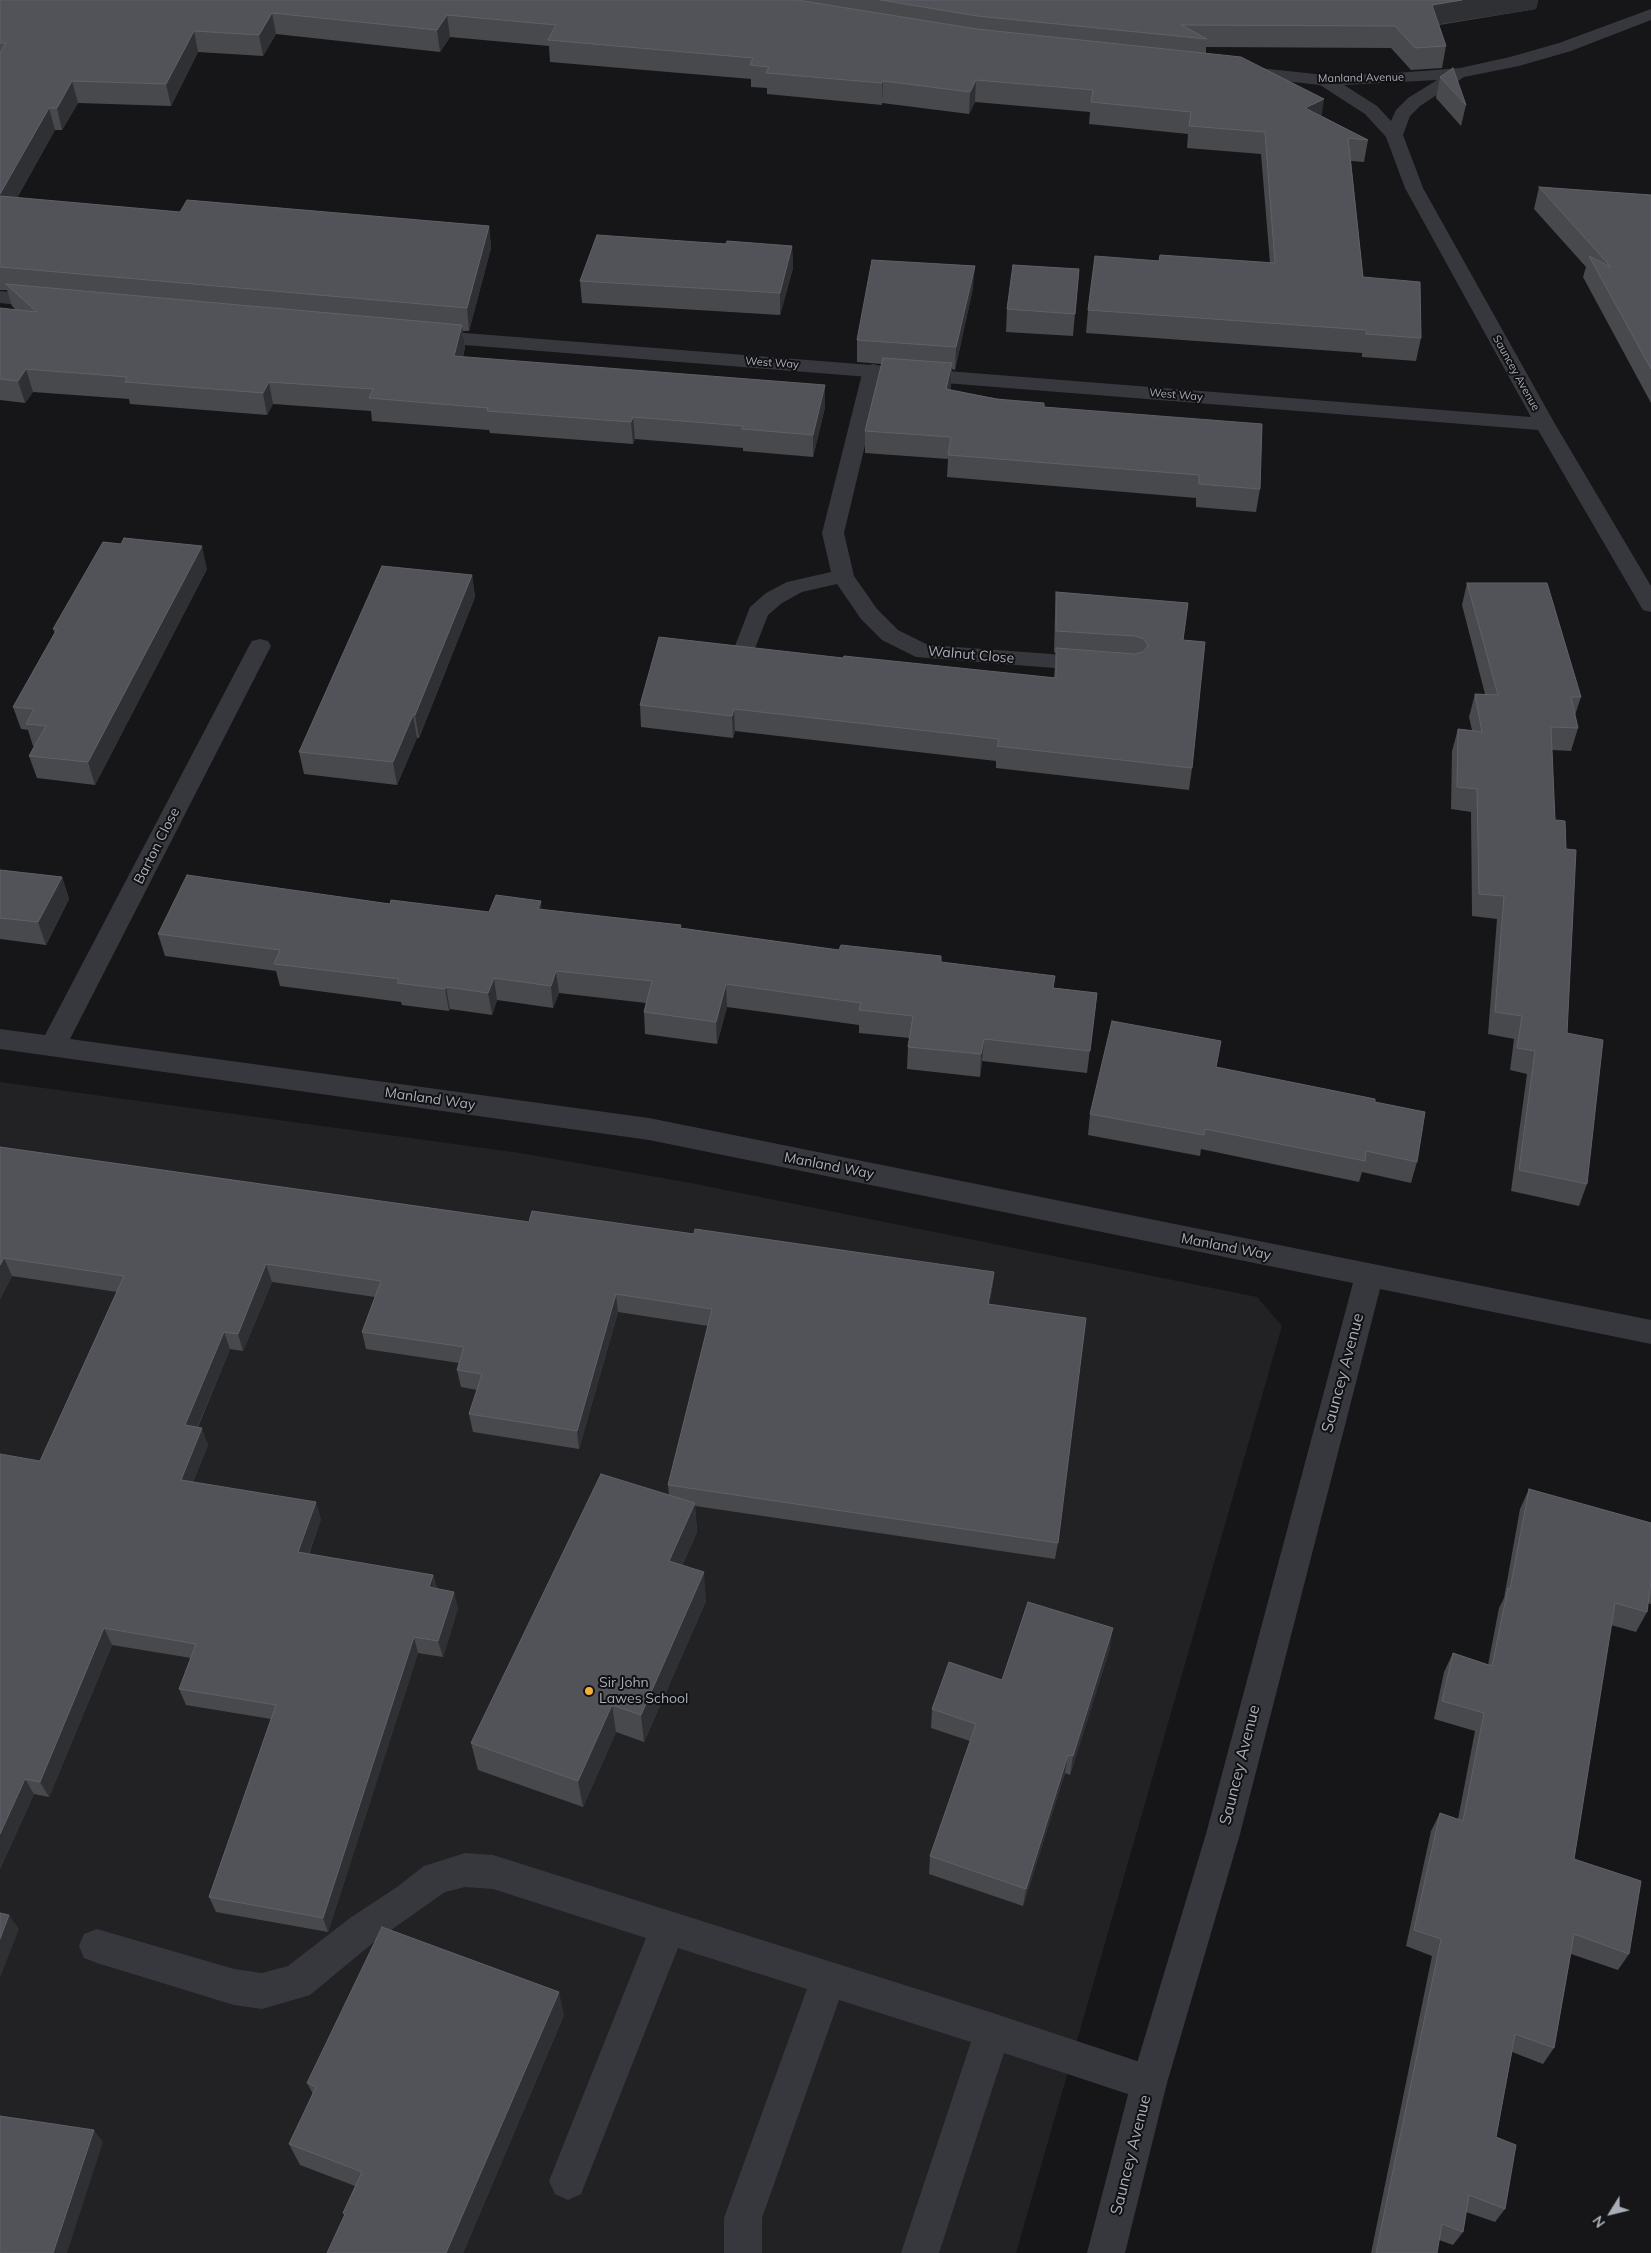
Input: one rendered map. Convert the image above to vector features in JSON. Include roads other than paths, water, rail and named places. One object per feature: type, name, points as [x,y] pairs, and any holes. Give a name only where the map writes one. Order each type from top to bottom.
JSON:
[{"type":"street","name":"Manland Avenue","points":[[1226,70],[1326,80],[1383,79],[1460,73],[1513,62],[1565,47],[1651,14]]},
{"type":"street","points":[[1394,135],[1402,114],[1414,102],[1460,73]]},
{"type":"street","name":"Sauncey Avenue","points":[[1326,80],[1372,110],[1394,135],[1414,188],[1545,424],[1651,605]]},
{"type":"street","points":[[0,297],[68,304]]},
{"type":"street","name":"West Way","points":[[409,335],[1545,424]]},
{"type":"street","name":"Walnut Close","points":[[873,370],[834,533],[843,576],[869,614],[890,635],[924,652],[1112,665]]},
{"type":"street","points":[[744,651],[758,612],[774,598],[795,588],[843,576]]},
{"type":"street","name":"Barton Close","points":[[53,1046],[260,646]]},
{"type":"street","name":"Manland Way","points":[[1,1041],[53,1046],[649,1129],[1651,1332]]},
{"type":"street","name":"Sauncey Avenue","points":[[1106,2253],[1149,2083],[1222,1834],[1369,1276]]},
{"type":"street","points":[[97,1946],[234,1987],[262,1991],[297,1982],[362,1930],[409,1899],[436,1878],[465,1870],[493,1872],[993,2031],[1149,2083]]},
{"type":"street","points":[[568,2181],[668,1928]]},
{"type":"street","points":[[742,2253],[743,2218],[828,1980]]},
{"type":"street","points":[[920,2253],[993,2031]]},
{"type":"place","name":"Sir John Lawes School","points":[[589,1691]]}]
